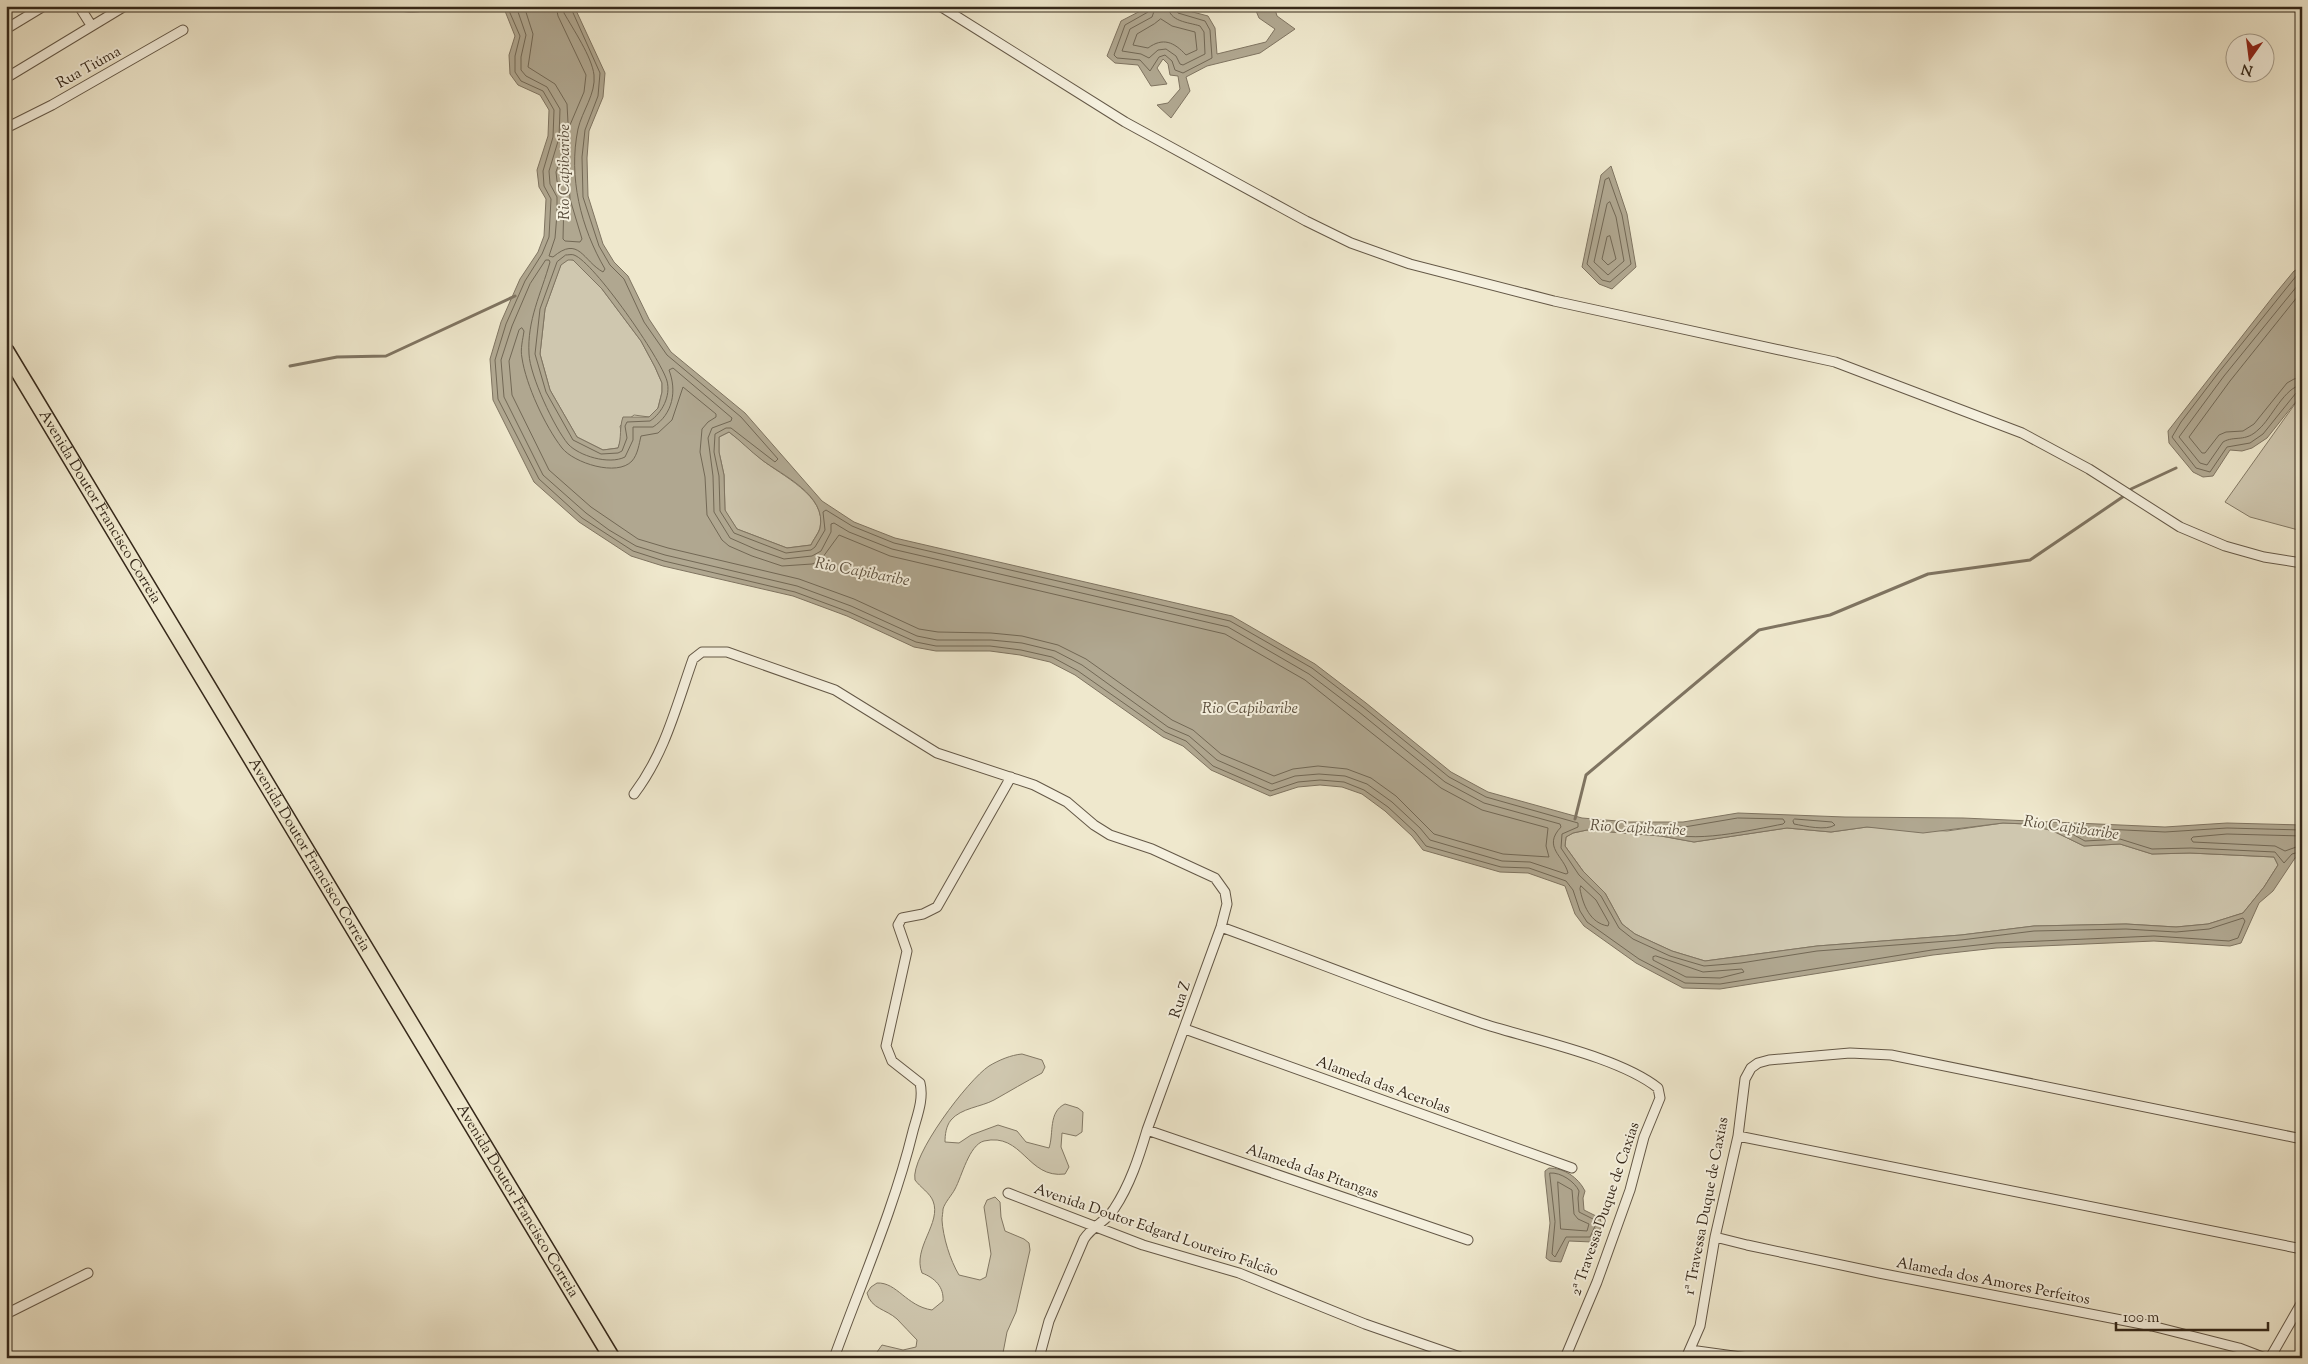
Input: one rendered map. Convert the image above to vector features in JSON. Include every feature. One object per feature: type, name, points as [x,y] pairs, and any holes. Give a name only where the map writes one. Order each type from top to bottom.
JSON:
[{"type":"main road","name":"Avenida Doutor Francisco Correia","points":[[6,351],[612,1358]]},
{"type":"street","points":[[6,29],[44,6]]},
{"type":"street","points":[[79,6],[90,25]]},
{"type":"street","points":[[6,78],[90,25],[125,6]]},
{"type":"street","points":[[940,6],[1125,122],[1306,221],[1351,243],[1410,264],[1554,301],[1835,362],[2022,433],[2089,469],[2180,526],[2225,546],[2302,563]]},
{"type":"street","name":"Rua Tiúma","points":[[6,128],[52,105],[183,30]]},
{"type":"street","points":[[634,794],[650,773],[660,753],[693,659],[702,652],[711,651],[727,652],[835,690],[930,750],[1011,777],[936,907],[930,912],[902,918],[899,921],[898,926],[907,951],[886,1046],[892,1061],[920,1083],[922,1095],[907,1157],[834,1358]]},
{"type":"street","name":"Rua Z","points":[[1011,777],[1034,785],[1067,802],[1094,825],[1110,835],[1152,849],[1215,878],[1224,892],[1226,904],[1221,927],[1186,1029],[1147,1130],[1138,1159],[1114,1210],[1106,1219],[1094,1226],[1084,1239],[1058,1300],[1039,1358]]},
{"type":"street","name":"2ª Travessa Duque de Caxias","points":[[1221,927],[1426,1004],[1597,1059],[1641,1076],[1658,1088],[1660,1098],[1644,1137],[1630,1190],[1597,1282],[1565,1358]]},
{"type":"street","name":"Alameda das Acerolas","points":[[1186,1029],[1572,1168]]},
{"type":"street","name":"1ª Travessa Duque de Caxias","points":[[1688,1354],[1700,1326],[1715,1237],[1738,1136],[1745,1079],[1751,1068],[1758,1063],[1768,1060],[1850,1053],[1891,1055],[2302,1139]]},
{"type":"street","name":"Alameda das Pitangas","points":[[1147,1130],[1468,1240]]},
{"type":"street","points":[[1738,1136],[2302,1249]]},
{"type":"street","name":"Avenida Doutor Edgard Loureiro Falcão","points":[[1008,1193],[1143,1245],[1239,1273],[1365,1324],[1463,1358]]},
{"type":"street","name":"Alameda dos Amores Perfeitos","points":[[1715,1237],[1880,1273],[2152,1326],[2239,1348],[2265,1358]]},
{"type":"street","points":[[6,1314],[88,1273]]},
{"type":"street","points":[[2270,1358],[2302,1302]]},
{"type":"street","points":[[1688,1354],[1748,1358]]},
{"type":"shaded area","points":[[568,259],[573,260],[602,289],[641,341],[662,383],[658,408],[649,417],[634,415],[620,426],[622,437],[618,448],[603,450],[577,437],[550,390],[540,354],[545,309],[561,264]]},
{"type":"shaded area","points":[[2302,394],[2302,531],[2250,517],[2225,502]]},
{"type":"shaded area","points":[[729,432],[810,496],[817,506],[821,517],[820,528],[811,545],[787,548],[737,529],[725,511],[724,475],[719,452],[719,437]]},
{"type":"shaded area","points":[[2003,823],[2027,824],[2053,831],[2084,846],[2120,844],[2152,854],[2190,853],[2274,857],[2278,865],[2264,887],[2243,913],[2208,924],[2176,927],[2126,924],[2034,926],[1961,935],[1817,946],[1705,961],[1672,951],[1635,934],[1622,924],[1605,893],[1583,871],[1565,846],[1566,837],[1573,833],[1587,830],[1661,836],[1694,842],[1787,828],[1831,832],[1867,827],[1947,831]]},
{"type":"shaded area","points":[[1022,1054],[1042,1060],[1045,1067],[1042,1073],[994,1100],[955,1116],[948,1125],[945,1136],[945,1142],[959,1143],[971,1135],[998,1125],[1017,1131],[1026,1142],[1049,1148],[1052,1123],[1056,1112],[1065,1104],[1078,1108],[1083,1112],[1082,1132],[1076,1136],[1062,1133],[1061,1147],[1069,1167],[1065,1174],[1052,1174],[1042,1170],[1008,1143],[997,1140],[984,1141],[974,1148],[955,1189],[943,1209],[942,1220],[945,1241],[959,1275],[980,1280],[986,1277],[991,1254],[984,1207],[987,1200],[995,1197],[1000,1202],[1001,1217],[1005,1231],[1029,1243],[1030,1250],[1016,1312],[1007,1332],[1002,1358],[882,1358],[877,1352],[882,1345],[903,1350],[916,1347],[917,1340],[897,1319],[875,1306],[867,1293],[871,1287],[877,1283],[890,1286],[915,1304],[932,1310],[943,1301],[940,1287],[935,1280],[922,1273],[920,1264],[923,1245],[934,1218],[935,1209],[932,1198],[915,1180],[921,1154],[942,1119],[980,1074],[997,1062]]},
{"type":"water","points":[[390,6],[450,6],[411,12],[396,10]]},
{"type":"water","name":"Rio Capibaribe","points":[[493,6],[574,6],[605,73],[603,97],[589,131],[587,158],[588,196],[603,244],[614,262],[628,276],[649,319],[671,352],[745,413],[822,501],[854,522],[895,538],[1232,616],[1315,664],[1451,772],[1488,792],[1582,818],[1629,822],[1683,822],[1738,813],[1845,817],[1963,818],[2165,827],[2227,823],[2302,825],[2302,856],[2295,858],[2273,891],[2259,903],[2241,943],[2230,946],[2154,941],[1996,948],[1933,955],[1720,989],[1683,988],[1636,963],[1584,926],[1575,914],[1565,886],[1528,873],[1500,872],[1423,850],[1412,836],[1385,811],[1362,794],[1342,787],[1320,785],[1298,787],[1270,796],[1211,770],[1183,746],[1163,737],[1075,675],[1050,662],[990,651],[936,651],[914,647],[847,616],[793,596],[663,566],[631,556],[579,522],[534,482],[493,400],[490,359],[501,322],[520,279],[538,252],[544,236],[546,199],[539,187],[537,170],[548,136],[549,110],[540,95],[518,85],[510,74],[509,55],[515,36],[505,11]],"holes":[[[568,260],[573,260],[602,289],[641,341],[662,383],[658,408],[649,417],[623,417],[618,448],[603,450],[577,437],[550,390],[540,354],[545,309],[561,265]],[[729,432],[758,457],[791,479],[810,496],[817,506],[820,516],[820,528],[811,545],[787,548],[737,529],[725,510],[724,475],[719,452],[719,437]],[[2003,823],[2027,824],[2053,831],[2084,846],[2120,844],[2152,854],[2190,853],[2274,857],[2278,865],[2264,887],[2243,913],[2208,924],[2176,927],[2126,924],[2034,926],[1961,935],[1817,946],[1705,961],[1672,951],[1635,934],[1622,924],[1605,893],[1583,871],[1565,846],[1566,837],[1573,833],[1587,830],[1661,836],[1694,842],[1787,828],[1831,832],[1867,827],[1923,833]]]},
{"type":"water","points":[[1150,6],[1170,6],[1208,16],[1215,28],[1217,54],[1266,42],[1275,29],[1259,18],[1254,6],[1274,6],[1277,16],[1295,29],[1260,53],[1207,66],[1186,77],[1190,91],[1171,118],[1157,105],[1168,103],[1180,89],[1178,76],[1170,75],[1168,64],[1163,59],[1157,68],[1167,84],[1151,86],[1138,65],[1115,63],[1107,56],[1121,21]]},
{"type":"water","points":[[1611,166],[1627,214],[1636,267],[1612,289],[1599,284],[1582,267],[1601,175]]},
{"type":"water","points":[[2302,267],[2302,394],[2267,438],[2252,448],[2242,451],[2230,450],[2213,476],[2203,477],[2193,472],[2169,443],[2168,431],[2275,294],[2294,271]]},
{"type":"water","points":[[1549,1168],[1555,1168],[1570,1174],[1579,1182],[1585,1191],[1583,1198],[1584,1210],[1600,1218],[1601,1221],[1600,1231],[1592,1242],[1569,1241],[1561,1262],[1550,1261],[1546,1258],[1550,1223],[1545,1171]]},
{"type":"waterway","points":[[290,366],[337,357],[386,356],[515,296]]},
{"type":"waterway","points":[[2131,489],[2176,468]]},
{"type":"waterway","points":[[1575,819],[1586,775],[1759,630],[1830,615],[1928,574],[2030,560],[2124,496]]}]
